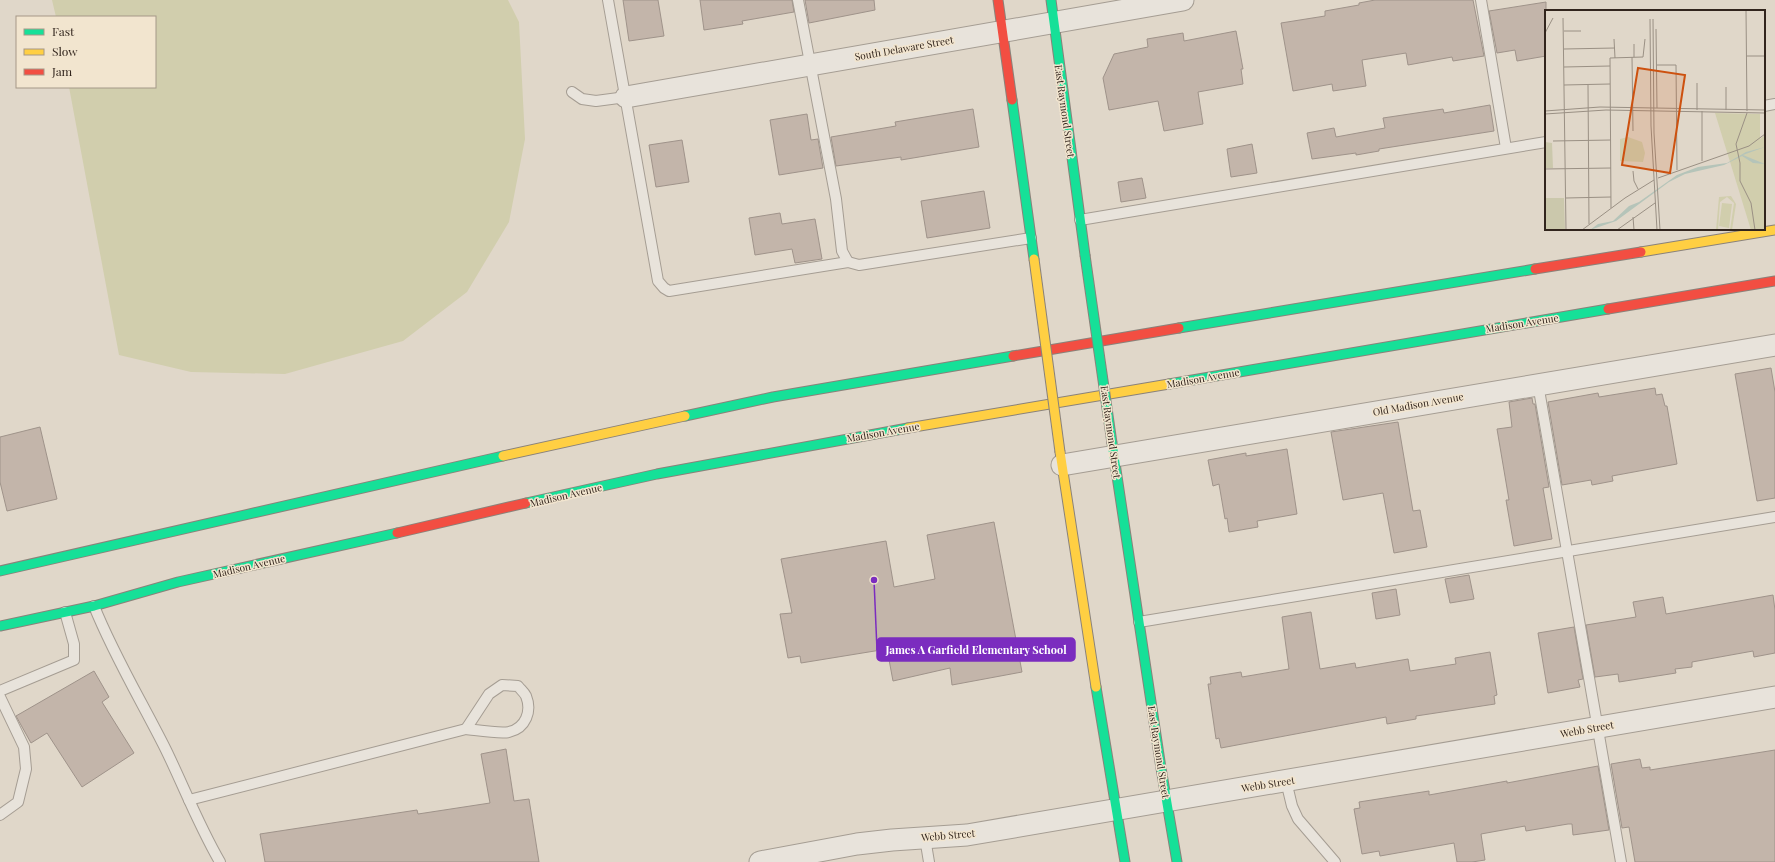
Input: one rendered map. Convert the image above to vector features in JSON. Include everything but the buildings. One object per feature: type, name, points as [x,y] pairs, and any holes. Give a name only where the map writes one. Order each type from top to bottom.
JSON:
[{"type":"main road","points":[[998,0],[1087,635],[1125,862]]},
{"type":"main road","name":"East Raymond Street","points":[[1050,0],[1113,449],[1167,801],[1178,862]]},
{"type":"main road","points":[[0,571],[561,443],[773,397],[1355,298],[1775,230]]},
{"type":"main road","name":"Madison Avenue","points":[[0,626],[94,606],[178,582],[657,474],[750,458],[842,439],[1775,281]]},
{"type":"street","name":"South Delaware Street","points":[[626,97],[1002,30],[1183,0]]},
{"type":"street","name":"Old Madison Avenue","points":[[1061,458],[1538,384],[1775,345]]},
{"type":"street","name":"Webb Street","points":[[760,862],[857,844],[968,835],[1775,697]]},
{"type":"lane","points":[[608,0],[658,281],[669,291],[848,262],[859,265],[1031,238]]},
{"type":"lane","points":[[798,0],[836,199],[842,251],[848,262]]},
{"type":"lane","points":[[1481,0],[1506,148]]},
{"type":"lane","points":[[572,92],[582,99],[596,101],[626,97]]},
{"type":"lane","points":[[1765,106],[1775,104]]},
{"type":"lane","points":[[1080,220],[1545,142]]},
{"type":"lane","points":[[1538,384],[1621,862]]},
{"type":"lane","points":[[1139,622],[1775,517]]},
{"type":"lane","points":[[94,606],[106,637],[166,751],[220,862]]},
{"type":"lane","points":[[0,691],[74,660],[74,644],[65,612]]},
{"type":"lane","points":[[189,800],[466,729],[508,732],[520,726],[527,718],[529,709],[526,694],[518,686],[502,685],[489,694],[466,729]]},
{"type":"lane","points":[[0,696],[24,748],[26,769],[18,802],[0,815]]},
{"type":"lane","points":[[1286,781],[1292,806],[1298,819],[1335,862]]},
{"type":"lane","points":[[925,838],[929,862]]},
{"type":"shaded area","points":[[52,0],[508,0],[519,22],[525,139],[509,222],[467,292],[403,341],[285,374],[191,372],[119,355],[69,88],[156,88],[156,16],[56,16]]},
{"type":"traffic: fast","points":[[1051,0],[1085,255]]},
{"type":"traffic: fast","points":[[1012,100],[1034,259]]},
{"type":"traffic: fast","points":[[1085,255],[1112,443]]},
{"type":"traffic: fast","points":[[1179,328],[1535,269]]},
{"type":"traffic: fast","points":[[1169,384],[1608,309]]},
{"type":"traffic: fast","points":[[685,416],[773,397],[1013,356]]},
{"type":"traffic: fast","points":[[526,503],[657,474],[908,428]]},
{"type":"traffic: fast","points":[[1112,443],[1161,768],[1177,862]]},
{"type":"traffic: fast","points":[[0,571],[503,456]]},
{"type":"traffic: fast","points":[[0,626],[94,606],[178,582],[397,533]]},
{"type":"traffic: fast","points":[[1096,687],[1125,862]]},
{"type":"traffic: slow","points":[[1641,252],[1775,230]]},
{"type":"traffic: slow","points":[[1034,259],[1060,452]]},
{"type":"traffic: slow","points":[[908,428],[1169,384]]},
{"type":"traffic: slow","points":[[503,456],[685,416]]},
{"type":"traffic: slow","points":[[1060,452],[1096,687]]},
{"type":"traffic: jam","points":[[998,0],[1012,100]]},
{"type":"traffic: jam","points":[[1535,269],[1641,252]]},
{"type":"traffic: jam","points":[[1608,309],[1775,281]]},
{"type":"traffic: jam","points":[[1013,356],[1179,328]]},
{"type":"traffic: jam","points":[[397,533],[526,503]]},
{"type":"place","name":"James A Garfield Elementary School","points":[[874,580]]}]
